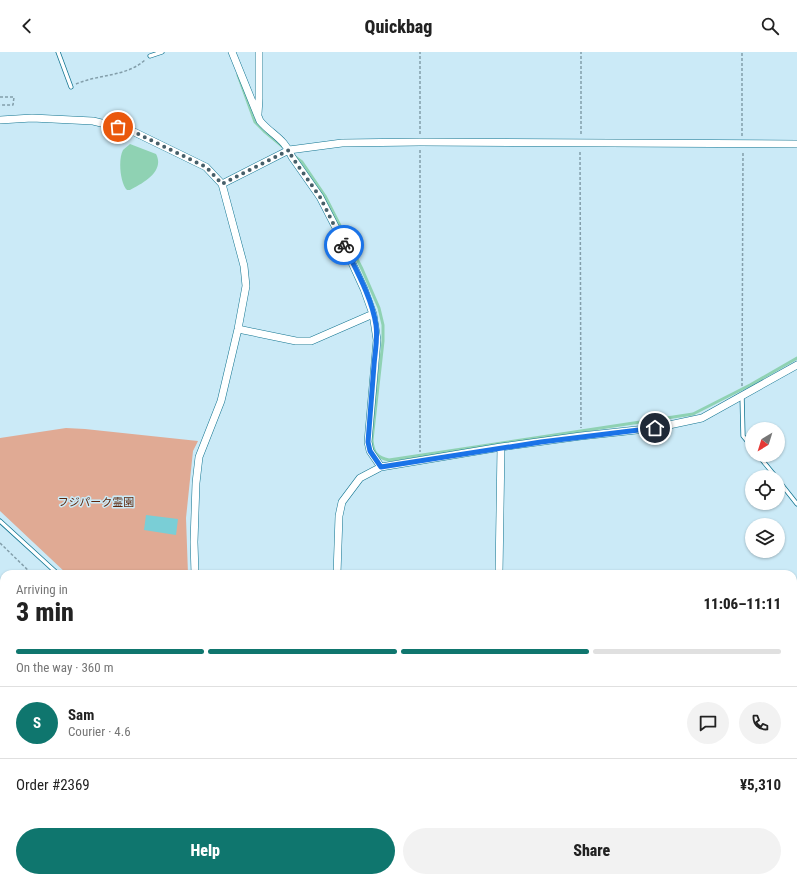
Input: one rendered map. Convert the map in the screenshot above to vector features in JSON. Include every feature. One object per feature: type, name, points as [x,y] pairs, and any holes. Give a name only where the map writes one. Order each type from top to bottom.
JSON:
[{"type":"street","points":[[232,52],[260,121],[267,130],[282,140],[320,197],[364,289],[373,314],[377,340],[368,442],[370,451],[381,467]]},
{"type":"street","points":[[258,114],[259,52]]},
{"type":"street","points":[[0,120],[32,118],[93,122],[130,130],[206,167],[222,184],[244,266],[246,286],[238,329],[221,401],[199,457],[196,483],[194,542],[195,570]]},
{"type":"street","points":[[222,184],[289,150],[342,143],[797,144]]},
{"type":"street","points":[[238,329],[296,341],[311,341],[373,314]]},
{"type":"street","points":[[337,570],[338,516],[342,502],[360,478],[381,467],[501,447],[655,428],[702,418],[797,365]]},
{"type":"street","points":[[499,570],[501,447]]},
{"type":"lane","points":[[58,52],[71,87]]},
{"type":"lane","points":[[150,56],[162,52]]},
{"type":"lane","points":[[742,395],[743,436],[745,438]]},
{"type":"lane","points":[[764,462],[770,470]]},
{"type":"lane","points":[[785,489],[797,504]]},
{"type":"lane","points":[[0,521],[54,570]]},
{"type":"path","points":[[420,52],[421,460]]},
{"type":"path","points":[[581,52],[581,436]]},
{"type":"path","points":[[742,52],[742,395]]},
{"type":"path","points":[[71,87],[84,81],[126,71],[150,56]]},
{"type":"path","points":[[0,97],[14,97],[13,104],[0,106]]},
{"type":"path","points":[[0,543],[28,570]]},
{"type":"green space","name":"フジパーク霊園","points":[[66,428],[198,441],[193,451],[186,518],[188,570],[63,570],[0,511],[0,438]]},
{"type":"shaded area","points":[[130,144],[156,154],[158,166],[152,176],[147,180],[130,190],[127,190],[121,177],[120,165],[121,154]]},
{"type":"building","points":[[146,515],[178,519],[176,535],[144,530]]},
{"type":"waterway","points":[[238,75],[255,122],[282,146]]},
{"type":"waterway","points":[[294,156],[302,162],[325,196],[362,269],[379,308],[383,325],[383,341],[372,440],[373,448],[376,454],[381,458],[389,460],[693,414],[750,385],[797,358]]},
{"type":"way so far","points":[[118,127],[130,130],[206,167],[222,184],[289,150],[292,157],[320,197],[344,245]]},
{"type":"route","points":[[344,245],[364,289],[376,325],[377,340],[368,442],[370,451],[381,467],[581,436],[655,428]]}]
